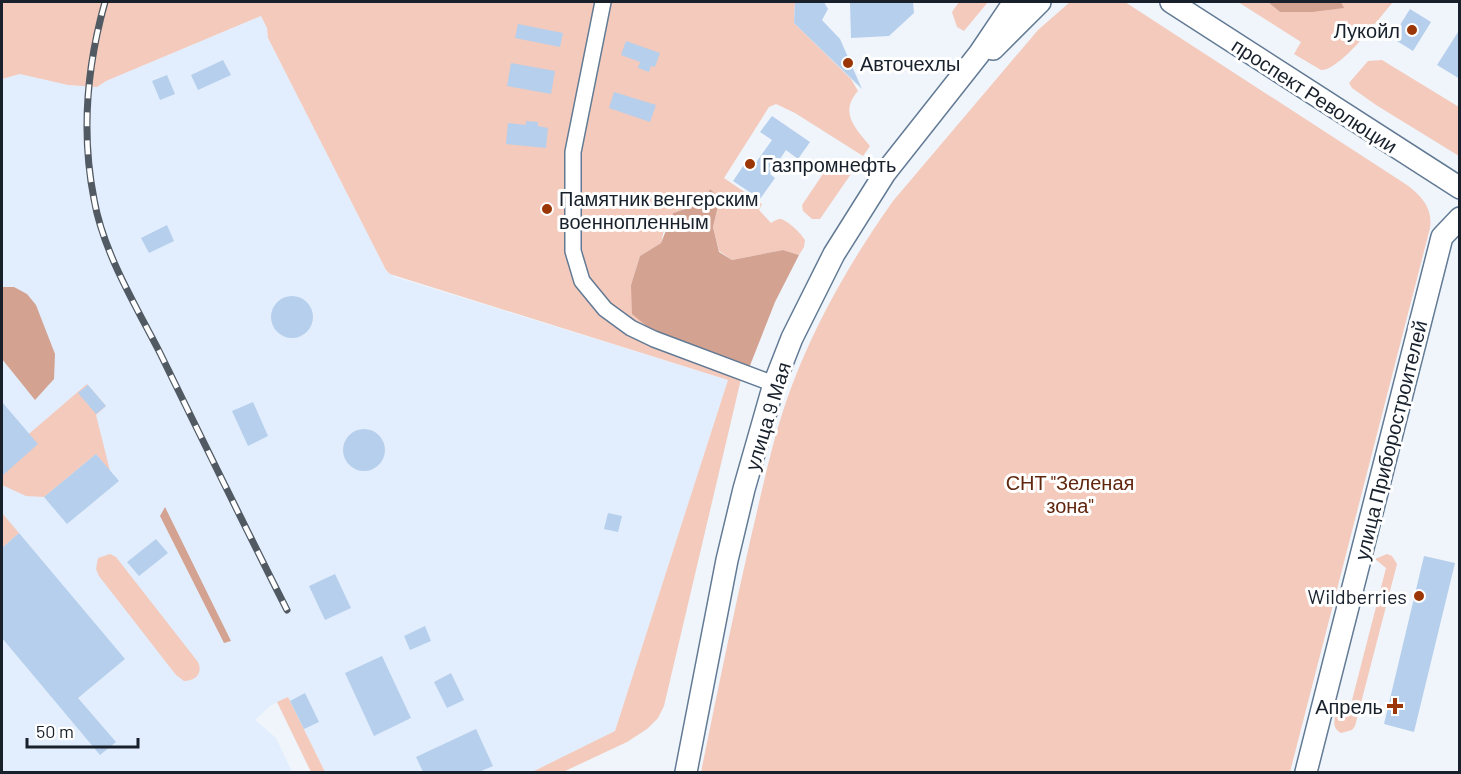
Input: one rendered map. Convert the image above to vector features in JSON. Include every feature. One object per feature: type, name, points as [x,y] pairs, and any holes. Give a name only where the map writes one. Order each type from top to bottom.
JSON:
[{"type":"main road","name":"улица 9 Мая","points":[[686,772],[727,560],[744,489],[774,384],[792,338],[840,244],[885,173],[945,99],[1014,2]]},
{"type":"main road","name":"улица 9 Мая","points":[[945,99],[1040,2]]},
{"type":"main road","name":"проспект Революции","points":[[1171,2],[1460,188]]},
{"type":"main road","name":"улица Приборостроителей","points":[[1306,772],[1442,237],[1460,219]]},
{"type":"street","points":[[603,2],[573,152],[573,251],[582,281],[605,309],[632,328],[654,339],[774,384]]},
{"type":"shaded area","points":[[1268,2],[1341,2],[1344,8],[1312,12],[1280,12]]},
{"type":"shaded area","points":[[261,16],[267,28],[268,38],[386,270],[395,277],[728,380],[615,731],[532,772],[325,772],[288,697],[270,706],[255,720],[276,738],[292,772],[2,772],[2,79],[20,74],[68,85],[97,87],[106,81]]},
{"type":"shaded area","points":[[710,189],[720,198],[713,227],[719,252],[732,260],[783,250],[799,255],[775,302],[749,368],[654,332],[632,314],[631,285],[640,256],[661,243],[673,213],[703,203]]},
{"type":"shaded area","points":[[2,287],[14,287],[27,294],[36,305],[55,354],[54,379],[35,400],[2,359]]},
{"type":"shaded area","points":[[165,507],[231,641],[224,643],[160,516]]},
{"type":"green space","points":[[2,2],[597,2],[570,251],[603,313],[741,379],[664,706],[658,718],[647,729],[627,742],[563,772],[532,772],[615,731],[728,380],[390,274],[268,38],[267,28],[261,16],[106,81],[97,87],[68,85],[20,74],[2,79]]},
{"type":"green space","points":[[606,2],[795,2],[794,23],[851,79],[858,91],[852,99],[849,113],[851,120],[870,146],[863,156],[795,113],[776,104],[769,107],[724,178],[762,204],[759,210],[771,223],[781,219],[801,234],[805,240],[804,247],[799,255],[783,250],[732,260],[719,251],[713,227],[720,198],[710,189],[703,203],[673,213],[664,230],[661,243],[640,256],[631,285],[654,332],[620,316],[591,287],[581,264],[577,154]]},
{"type":"green space","points":[[959,2],[988,2],[964,31],[957,27],[952,12]]},
{"type":"green space","name":"СНТ \"Зеленая зона\"","points":[[1070,2],[1125,2],[1407,185],[1422,198],[1430,215],[1430,228],[1290,772],[701,772],[738,596],[779,424],[801,363],[823,315],[863,245],[893,201],[1038,30]]},
{"type":"green space","points":[[1238,2],[1268,2],[1280,12],[1343,8],[1341,2],[1393,2],[1349,53],[1329,68],[1321,70],[1294,54],[1301,42]]},
{"type":"green space","points":[[1382,60],[1459,107],[1459,156],[1352,88],[1349,83],[1368,61]]},
{"type":"green space","points":[[836,160],[846,163],[853,171],[820,219],[812,219],[803,211],[802,205],[831,162]]},
{"type":"green space","points":[[87,384],[106,406],[96,415],[110,471],[96,454],[44,497],[26,496],[2,485],[2,457]]},
{"type":"green space","points":[[2,513],[19,533],[2,548]]},
{"type":"green space","points":[[110,554],[116,557],[198,662],[200,670],[195,678],[184,681],[176,675],[99,576],[96,569],[98,558]]},
{"type":"green space","points":[[1387,554],[1392,556],[1397,564],[1355,726],[1352,730],[1341,733],[1335,727],[1336,713],[1350,708],[1386,568],[1375,559]]},
{"type":"green space","points":[[288,697],[325,772],[311,772],[277,702]]},
{"type":"building","points":[[795,2],[824,2],[828,9],[822,20],[840,39],[862,89],[794,23]]},
{"type":"building","points":[[850,2],[913,2],[914,13],[889,36],[851,38]]},
{"type":"building","points":[[1410,9],[1431,22],[1413,51],[1392,38]]},
{"type":"building","points":[[518,24],[563,33],[560,47],[515,38]]},
{"type":"building","points":[[1460,29],[1460,79],[1437,65]]},
{"type":"building","points":[[626,41],[660,53],[655,67],[651,66],[649,72],[638,68],[640,62],[621,55]]},
{"type":"building","points":[[223,60],[231,75],[198,90],[191,75]]},
{"type":"building","points":[[511,63],[555,71],[551,94],[507,86]]},
{"type":"building","points":[[167,75],[175,94],[160,100],[152,81]]},
{"type":"building","points":[[614,92],[656,105],[650,122],[609,108]]},
{"type":"building","points":[[772,116],[810,142],[798,159],[786,150],[770,174],[775,178],[760,199],[733,181],[748,159],[755,164],[772,140],[760,132]]},
{"type":"building","points":[[526,121],[538,122],[538,126],[548,128],[546,148],[506,144],[508,123],[526,125]]},
{"type":"building","points":[[167,225],[174,241],[149,253],[141,238]]},
{"type":"building","points":[[292,296],[307,302],[313,317],[307,332],[292,338],[277,332],[271,317],[277,302]]},
{"type":"building","points":[[88,385],[106,406],[96,414],[78,393]]},
{"type":"building","points":[[2,402],[38,444],[2,476]]},
{"type":"building","points":[[253,402],[268,436],[248,446],[232,411]]},
{"type":"building","points":[[364,429],[379,435],[385,450],[379,465],[364,471],[349,465],[343,450],[349,435]]},
{"type":"building","points":[[96,454],[119,481],[67,524],[44,497]]},
{"type":"building","points":[[608,513],[622,516],[618,532],[604,529]]},
{"type":"building","points":[[19,533],[125,659],[78,698],[116,742],[100,755],[2,638],[2,548]]},
{"type":"building","points":[[156,539],[168,553],[139,576],[127,562]]},
{"type":"building","points":[[1424,556],[1455,563],[1414,732],[1384,724]]},
{"type":"building","points":[[335,574],[351,608],[325,620],[309,586]]},
{"type":"building","points":[[425,626],[431,641],[410,650],[404,636]]},
{"type":"building","points":[[382,656],[411,718],[374,736],[345,673]]},
{"type":"building","points":[[451,673],[464,700],[447,708],[434,682]]},
{"type":"building","points":[[305,693],[319,722],[304,729],[290,701]]},
{"type":"building","points":[[476,729],[493,766],[479,772],[423,772],[416,757]]},
{"type":"railway","points":[[105,2],[90,75],[87,125],[90,174],[98,219],[121,278],[287,610]]},
{"type":"place","name":"Лукойл","points":[[1412,30]]},
{"type":"place","name":"Авточехлы","points":[[848,63]]},
{"type":"place","name":"Газпромнефть","points":[[750,164]]},
{"type":"place","name":"Памятник венгерским военнопленным","points":[[547,209]]},
{"type":"place","name":"Wildberries","points":[[1419,596]]},
{"type":"place","name":"Апрель","points":[[1395,706]]}]
